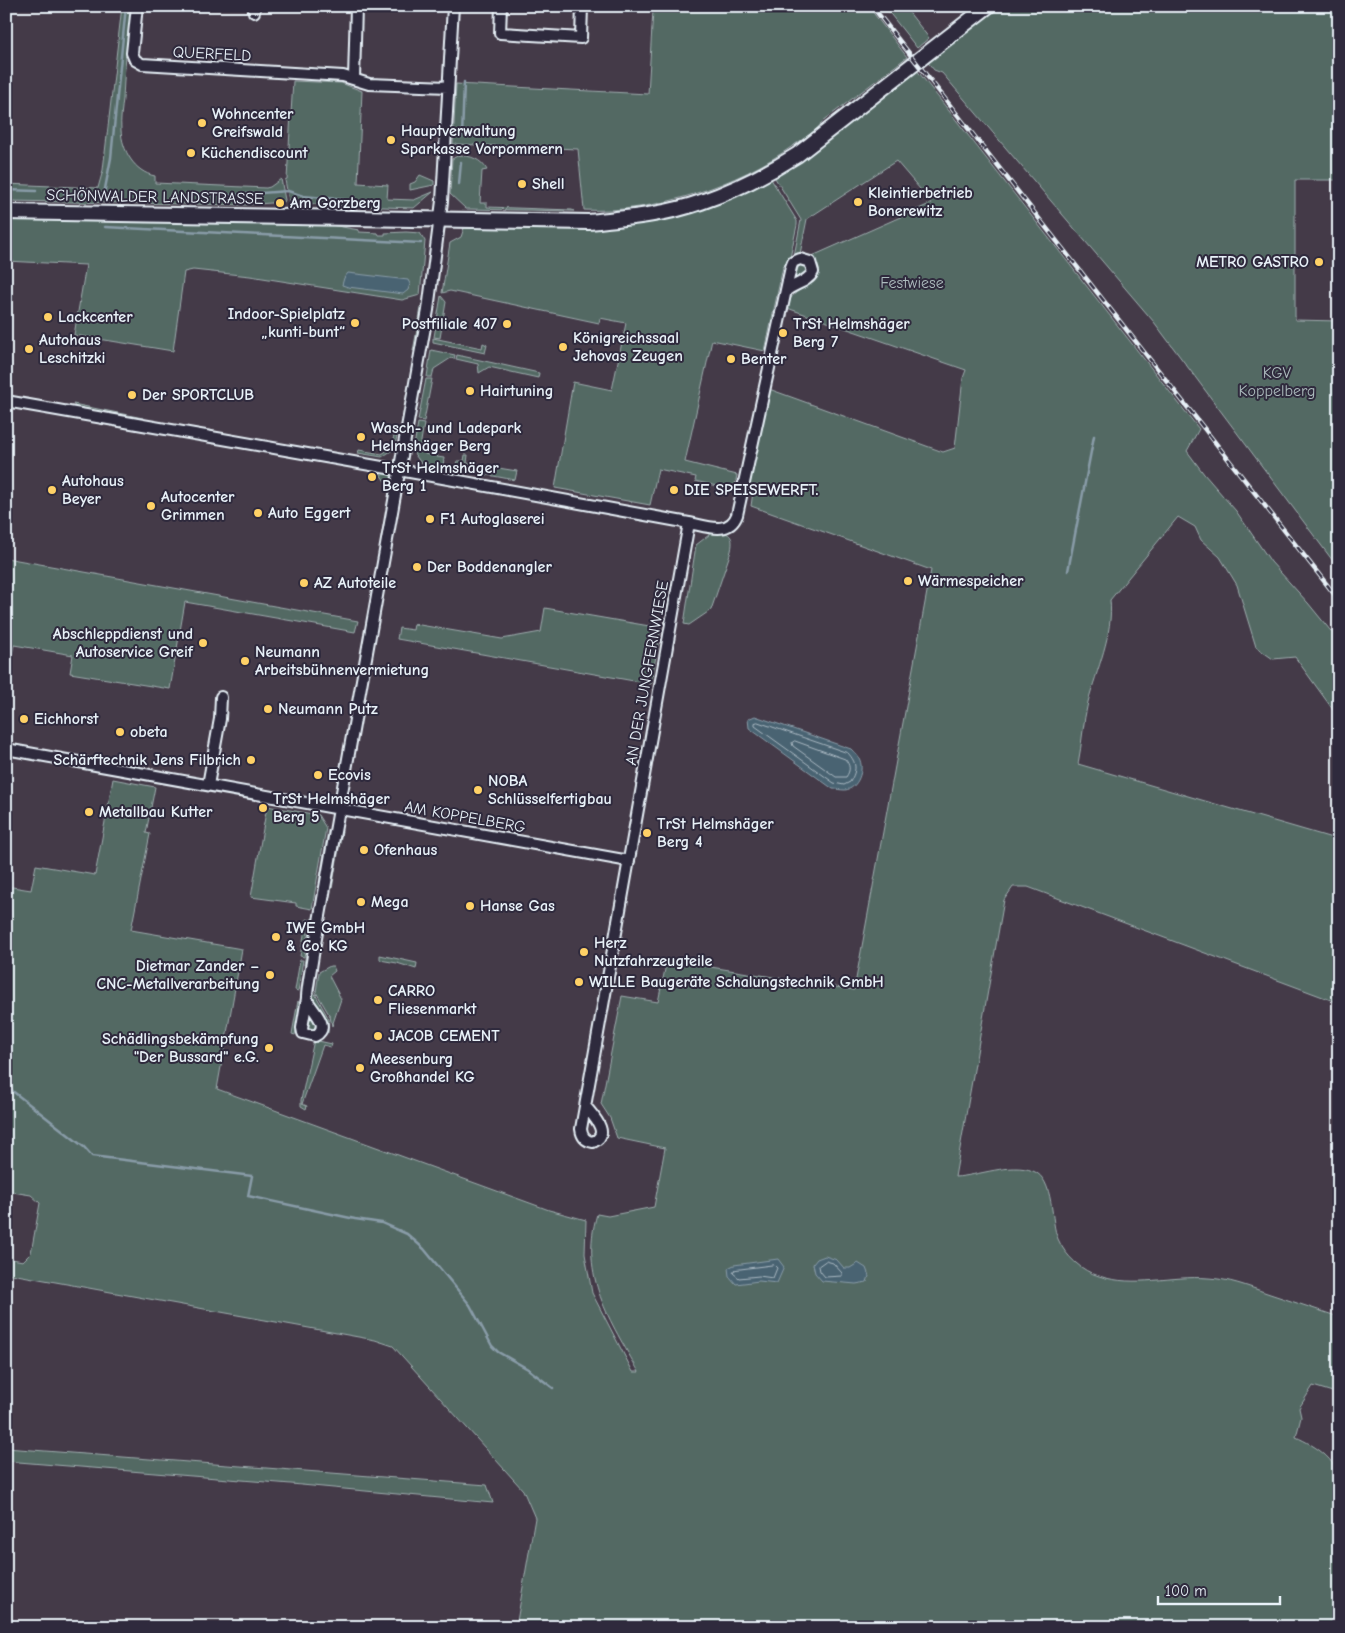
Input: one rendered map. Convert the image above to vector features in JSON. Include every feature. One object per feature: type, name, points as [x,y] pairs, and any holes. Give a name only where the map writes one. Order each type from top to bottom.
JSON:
[{"type":"main road","name":"SCHÖNWALDER LANDSTRASSE","points":[[6,212],[589,222],[642,216],[700,202],[754,180],[797,154],[988,6]]},
{"type":"street","name":"QUERFELD","points":[[137,6],[132,53],[135,60],[142,64],[343,76],[369,84],[448,87]]},
{"type":"street","points":[[354,79],[356,6]]},
{"type":"street","points":[[307,998],[319,916],[428,310],[440,220],[453,6]]},
{"type":"street","points":[[501,6],[500,33],[581,38],[582,6]]},
{"type":"street","points":[[6,401],[721,528],[732,525],[735,520],[786,291]]},
{"type":"street","name":"AN DER JUNGFERNWIESE","points":[[586,1107],[689,523]]},
{"type":"street","points":[[208,785],[220,719],[220,697]]},
{"type":"street","name":"AM KOPPELBERG","points":[[6,750],[629,861]]},
{"type":"green space","points":[[122,6],[131,6],[121,118],[122,138],[130,159],[141,170],[155,176],[155,183],[266,188],[281,179],[284,202],[245,205],[6,201],[6,184],[98,188],[103,170]]},
{"type":"green space","points":[[601,6],[868,6],[907,57],[823,121],[810,134],[747,173],[694,194],[666,202],[611,210],[584,210],[578,149],[453,144],[456,84],[648,94],[653,10]]},
{"type":"green space","points":[[884,6],[904,6],[929,38],[917,48]]},
{"type":"green space","name":"KGV Koppelberg","points":[[1000,6],[1339,6],[1339,167],[1337,167],[1337,180],[1295,180],[1295,320],[1339,321],[1339,569],[1154,322],[942,73],[934,70],[926,60]]},
{"type":"green space","name":"Festwiese","points":[[916,69],[1199,429],[1187,451],[1236,511],[1271,562],[1339,641],[1339,718],[1295,657],[1273,659],[1256,647],[1237,585],[1220,557],[1201,540],[1195,527],[1178,517],[1110,600],[1111,613],[1107,639],[1088,702],[1078,764],[1339,840],[1339,1003],[1028,887],[1013,887],[1004,900],[955,1177],[1015,1168],[1033,1171],[1045,1183],[1051,1202],[1056,1232],[1061,1245],[1075,1262],[1093,1274],[1126,1281],[1194,1278],[1223,1280],[1245,1285],[1339,1317],[1339,1394],[1313,1386],[1299,1408],[1301,1417],[1296,1437],[1326,1456],[1336,1470],[1338,1478],[1336,1487],[1339,1493],[1339,1627],[516,1627],[535,1518],[523,1490],[393,1346],[375,1340],[6,1273],[6,1258],[23,1261],[31,1253],[40,1203],[31,1195],[6,1191],[6,886],[31,890],[36,865],[95,875],[113,779],[155,787],[146,833],[150,834],[131,930],[242,949],[217,1089],[549,1210],[586,1220],[585,1254],[592,1293],[633,1372],[639,1372],[608,1316],[600,1297],[592,1257],[592,1236],[597,1214],[608,1216],[654,1207],[665,1148],[617,1138],[610,1118],[601,1104],[622,996],[658,1002],[667,960],[854,990],[931,570],[751,506],[753,492],[749,489],[769,389],[943,452],[955,448],[963,378],[966,370],[787,308],[792,296],[813,281],[816,276],[810,257],[932,203],[896,161],[807,219],[800,254],[794,256],[801,220],[775,178],[775,174]]},
{"type":"green space","points":[[293,81],[341,83],[362,91],[358,183],[388,185],[387,199],[414,200],[433,192],[414,208],[323,205],[289,201],[285,180],[287,179]]},
{"type":"green space","points":[[459,155],[475,159],[482,163],[487,170],[482,171],[480,203],[487,203],[487,207],[574,211],[466,209],[450,194],[452,159]]},
{"type":"green space","points":[[420,175],[434,181],[434,185],[410,190],[410,184],[415,182]]},
{"type":"green space","points":[[768,177],[797,221],[797,225],[790,258],[783,267],[765,351],[712,340],[685,462],[737,475],[734,490],[695,481],[696,477],[658,469],[650,505],[555,488],[573,382],[612,390],[626,323],[600,318],[599,323],[450,291],[442,293],[450,243],[461,237],[464,228],[585,229]]},
{"type":"green space","points":[[6,216],[270,222],[331,225],[359,230],[359,232],[378,233],[379,235],[385,235],[385,233],[420,233],[425,241],[420,295],[402,300],[250,276],[193,270],[184,272],[173,351],[74,335],[86,265],[6,261]]},
{"type":"green space","points":[[799,265],[806,265],[808,272],[797,279],[795,277]]},
{"type":"green space","points":[[441,296],[446,302],[440,338],[434,337]]},
{"type":"green space","points":[[421,308],[423,311],[417,348],[413,351]]},
{"type":"green space","points":[[433,338],[482,348],[483,343],[487,345],[485,353],[433,342]]},
{"type":"green space","points":[[431,350],[455,355],[454,359],[451,358],[434,369],[432,377],[427,377]]},
{"type":"green space","points":[[457,355],[539,373],[538,378],[489,367],[479,373],[478,364],[456,359]]},
{"type":"green space","points":[[426,379],[432,379],[424,421],[418,420]]},
{"type":"green space","points":[[73,404],[143,418],[140,420],[77,409]]},
{"type":"green space","points":[[418,423],[424,424],[420,447],[425,454],[434,456],[435,449],[438,450],[437,457],[444,458],[443,467],[421,463],[413,452]]},
{"type":"green space","points":[[394,436],[397,436],[394,449],[382,457],[358,453],[359,450],[382,454],[391,448]]},
{"type":"green space","points":[[465,455],[468,455],[467,463],[517,471],[515,480],[455,469],[457,461],[464,461]]},
{"type":"green space","points":[[380,471],[386,472],[391,476],[392,488],[389,487]]},
{"type":"green space","points":[[711,530],[729,534],[732,540],[731,551],[711,610],[689,625],[684,624],[696,545],[709,535]]},
{"type":"green space","points":[[6,558],[358,621],[355,632],[185,602],[170,689],[70,673],[73,655],[14,645],[6,682]]},
{"type":"green space","points":[[545,608],[661,628],[651,684],[397,639],[399,628],[413,630],[414,624],[502,639],[541,632]]},
{"type":"green space","points":[[267,806],[318,815],[326,828],[312,909],[296,906],[296,903],[251,897]]},
{"type":"green space","points":[[328,830],[331,830],[322,880],[319,883]]},
{"type":"green space","points":[[339,831],[342,831],[332,889],[330,885]]},
{"type":"green space","points":[[312,918],[315,921],[308,963],[304,965]]},
{"type":"green space","points":[[307,919],[310,920],[304,957],[300,956]]},
{"type":"green space","points":[[380,955],[417,963],[416,969],[380,960]]},
{"type":"green space","points":[[300,960],[303,960],[298,991],[295,990]]},
{"type":"green space","points":[[333,966],[335,971],[329,976],[341,999],[332,1026],[330,1016],[316,992],[319,972]]},
{"type":"green space","points":[[316,976],[314,992],[329,1019],[328,1033],[325,1031],[325,1016],[311,995],[313,978]]},
{"type":"green space","points":[[298,1001],[300,1006],[295,1035],[292,1034]]},
{"type":"green space","points":[[312,1014],[317,1023],[313,1031],[307,1029],[308,1015]]},
{"type":"green space","points":[[314,1040],[332,1044],[331,1047],[323,1045],[302,1104],[307,1106],[306,1109],[301,1106],[301,1100]]},
{"type":"green space","points":[[6,1448],[487,1485],[493,1503],[291,1484],[6,1461]]},
{"type":"water","points":[[348,273],[408,280],[410,284],[408,290],[403,294],[348,287],[342,285]]},
{"type":"water","points":[[755,716],[851,749],[861,762],[861,773],[857,782],[850,789],[833,789],[749,728],[748,719]]},
{"type":"water","points":[[825,1256],[837,1260],[844,1268],[850,1268],[858,1263],[866,1268],[869,1276],[867,1282],[856,1284],[822,1281],[815,1273],[813,1264],[817,1259]]},
{"type":"water","points":[[778,1259],[784,1267],[777,1283],[759,1281],[736,1284],[729,1276],[728,1268],[734,1265]]},
{"type":"waterway","points":[[64,193],[104,194],[111,158],[126,6]]},
{"type":"waterway","points":[[462,137],[464,82]]},
{"type":"waterway","points":[[459,184],[461,162]]},
{"type":"waterway","points":[[6,190],[36,191]]},
{"type":"waterway","points":[[222,196],[288,191],[303,196],[357,201]]},
{"type":"waterway","points":[[105,227],[421,243]]},
{"type":"waterway","points":[[1068,571],[1094,436]]},
{"type":"waterway","points":[[6,1086],[84,1147],[92,1156],[252,1176],[248,1196],[382,1223],[407,1234],[424,1249],[470,1305],[492,1346],[498,1352],[528,1369],[553,1388]]},
{"type":"railway","points":[[872,6],[1339,600]]},
{"type":"place","name":"Wohncenter Greifswald","points":[[202,123]]},
{"type":"place","name":"Hauptverwaltung Sparkasse Vorpommern","points":[[391,140]]},
{"type":"place","name":"Küchendiscount","points":[[191,153]]},
{"type":"place","name":"Shell","points":[[522,184]]},
{"type":"place","name":"Kleintierbetrieb Bonerewitz","points":[[858,202]]},
{"type":"place","name":"Am Gorzberg","points":[[280,203]]},
{"type":"place","name":"METRO GASTRO","points":[[1319,262]]},
{"type":"place","name":"Lackcenter","points":[[48,317]]},
{"type":"place","name":"Indoor-Spielplatz „kunti-bunt“","points":[[355,323]]},
{"type":"place","name":"Postfiliale 407","points":[[507,324]]},
{"type":"place","name":"TrSt Helmshäger Berg 7","points":[[783,333]]},
{"type":"place","name":"Königreichssaal Jehovas Zeugen","points":[[563,347]]},
{"type":"place","name":"Autohaus Leschitzki","points":[[29,349]]},
{"type":"place","name":"Benter","points":[[731,359]]},
{"type":"place","name":"Hairtuning","points":[[470,391]]},
{"type":"place","name":"Der SPORTCLUB","points":[[132,395]]},
{"type":"place","name":"Wasch- und Ladepark Helmshäger Berg","points":[[361,437]]},
{"type":"place","name":"TrSt Helmshäger Berg 1","points":[[372,477]]},
{"type":"place","name":"Autohaus Beyer","points":[[52,490]]},
{"type":"place","name":"DIE SPEISEWERFT.","points":[[674,490]]},
{"type":"place","name":"Autocenter Grimmen","points":[[151,506]]},
{"type":"place","name":"Auto Eggert","points":[[258,513]]},
{"type":"place","name":"F1 Autoglaserei","points":[[430,519]]},
{"type":"place","name":"Der Boddenangler","points":[[417,567]]},
{"type":"place","name":"Wärmespeicher","points":[[908,581]]},
{"type":"place","name":"AZ Autoteile","points":[[304,583]]},
{"type":"place","name":"Abschleppdienst und Autoservice Greif","points":[[203,643]]},
{"type":"place","name":"Neumann Arbeitsbühnenvermietung","points":[[245,661]]},
{"type":"place","name":"Neumann Putz","points":[[268,709]]},
{"type":"place","name":"Eichhorst","points":[[24,719]]},
{"type":"place","name":"obeta","points":[[120,732]]},
{"type":"place","name":"Schärftechnik Jens Filbrich","points":[[251,760]]},
{"type":"place","name":"Ecovis","points":[[318,775]]},
{"type":"place","name":"NOBA Schlüsselfertigbau","points":[[478,790]]},
{"type":"place","name":"TrSt Helmshäger Berg 5","points":[[263,808]]},
{"type":"place","name":"Metallbau Kutter","points":[[89,812]]},
{"type":"place","name":"TrSt Helmshäger Berg 4","points":[[647,833]]},
{"type":"place","name":"Ofenhaus","points":[[364,850]]},
{"type":"place","name":"Mega","points":[[361,902]]},
{"type":"place","name":"Hanse Gas","points":[[470,906]]},
{"type":"place","name":"IWE GmbH & Co. KG","points":[[276,937]]},
{"type":"place","name":"Herz Nutzfahrzeugteile","points":[[584,952]]},
{"type":"place","name":"Dietmar Zander – CNC-Metallverarbeitung","points":[[270,975]]},
{"type":"place","name":"WILLE Baugeräte Schalungstechnik GmbH","points":[[579,982]]},
{"type":"place","name":"CARRO Fliesenmarkt","points":[[378,1000]]},
{"type":"place","name":"JACOB CEMENT","points":[[378,1036]]},
{"type":"place","name":"Schädlingsbekämpfung \"Der Bussard\" e.G.","points":[[269,1048]]},
{"type":"place","name":"Meesenburg Großhandel KG","points":[[360,1068]]}]
